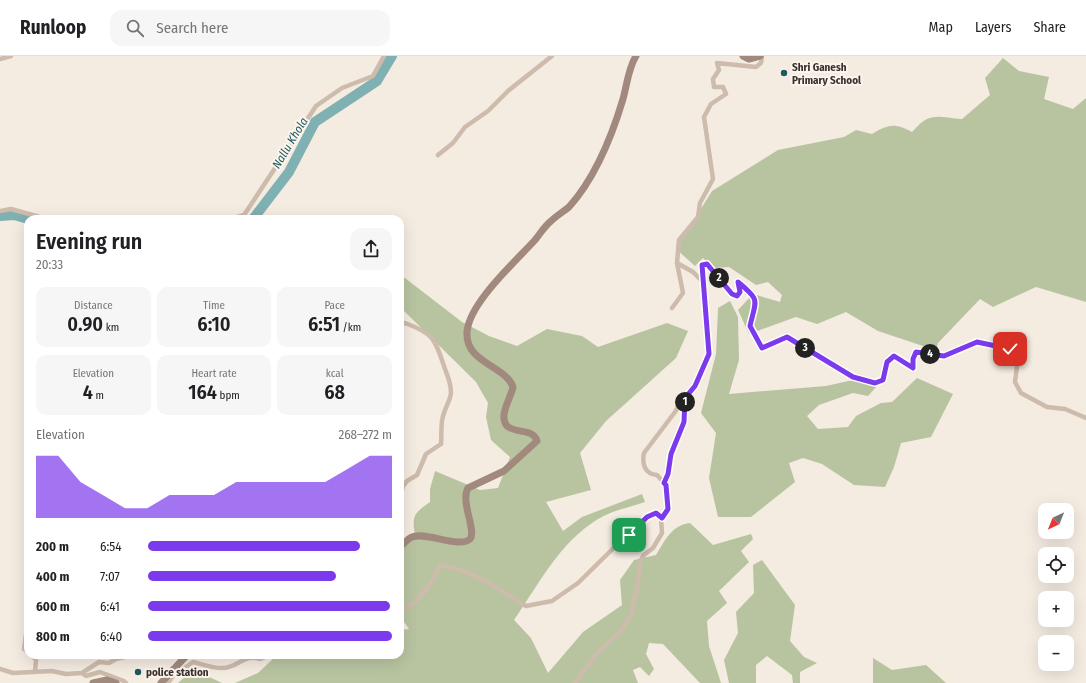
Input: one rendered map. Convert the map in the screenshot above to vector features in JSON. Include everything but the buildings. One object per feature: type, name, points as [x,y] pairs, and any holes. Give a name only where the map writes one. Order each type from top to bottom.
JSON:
[{"type":"main road","points":[[404,543],[416,536],[456,541],[465,541],[470,538],[472,534],[465,498],[468,488],[504,471],[537,442],[530,433],[512,429],[504,421],[504,415],[514,387],[508,378],[483,362],[477,356],[467,338],[469,322],[496,282],[549,223],[568,207],[597,165],[616,119],[632,64],[636,56]]},
{"type":"main road","points":[[743,56],[749,58],[761,56]]},
{"type":"main road","points":[[161,683],[183,659]]},
{"type":"main road","points":[[93,683],[107,680],[116,683]]},
{"type":"street","points":[[0,58],[11,56]]},
{"type":"street","points":[[244,215],[316,106],[342,88],[373,76],[384,56]]},
{"type":"street","points":[[438,155],[453,143],[465,127],[488,111],[508,91],[552,56]]},
{"type":"street","points":[[672,308],[683,293],[678,263],[679,240],[698,217],[700,203],[713,179],[704,117],[711,104],[726,94],[723,87],[714,87],[713,79],[719,70],[717,63],[756,67],[761,63],[761,56]]},
{"type":"street","points":[[0,211],[11,209],[33,215]]},
{"type":"street","points":[[678,263],[693,272],[704,283]]},
{"type":"street","points":[[575,683],[597,653],[620,632],[631,615],[638,583],[640,562],[643,556],[653,548],[662,533],[662,518],[668,509],[666,485],[657,475],[652,474],[645,468],[642,460],[644,453],[695,386],[709,354],[702,265],[707,264],[732,294],[737,296],[740,292],[738,282],[754,295],[756,300],[750,326],[762,348],[787,337],[853,377],[875,383],[883,380],[887,362],[894,356],[913,368],[913,359],[916,352],[944,356],[977,342],[1010,349],[1018,358],[1015,382],[1021,393],[1047,407],[1065,409],[1086,418]]},
{"type":"street","points":[[404,323],[423,330],[432,338],[441,352],[449,376],[451,391],[447,408],[444,413],[441,444],[426,454],[417,475],[404,485]]},
{"type":"street","points":[[664,483],[668,474],[671,454],[684,422],[685,398]]},
{"type":"street","points":[[404,608],[420,598],[428,589],[440,565],[453,567],[491,585],[526,606],[552,601],[578,583],[647,517],[656,513],[662,518]]},
{"type":"street","points":[[35,659],[35,672]]},
{"type":"street","points":[[0,669],[13,673],[52,671],[66,674],[82,673],[99,662],[109,663],[115,659]]},
{"type":"street","points":[[168,683],[173,676],[193,662],[222,668],[244,659]]},
{"type":"street","points":[[82,673],[86,676],[100,672],[126,683]]},
{"type":"green space","points":[[1003,58],[1019,71],[1049,77],[1044,99],[1073,109],[1086,98],[1086,302],[1036,287],[993,307],[980,299],[938,343],[937,347],[932,349],[878,331],[846,312],[817,324],[796,317],[749,334],[738,310],[753,294],[780,302],[782,295],[768,282],[756,285],[729,267],[713,268],[703,258],[695,266],[676,249],[712,191],[778,150],[844,137],[856,130],[872,134],[883,128],[896,126],[912,132],[918,125],[929,118],[940,117],[962,119],[990,95],[985,78]]},
{"type":"green space","points":[[404,277],[462,322],[489,336],[517,346],[547,329],[582,336],[598,347],[667,323],[688,331],[676,358],[606,421],[580,453],[591,490],[546,502],[563,531],[582,517],[642,494],[645,502],[609,514],[598,519],[584,529],[561,552],[551,565],[514,620],[531,638],[548,673],[583,632],[622,605],[620,580],[634,560],[656,555],[670,534],[678,527],[690,523],[713,545],[751,534],[753,539],[741,551],[749,562],[719,591],[727,603],[707,621],[709,646],[721,683],[700,683],[663,644],[649,643],[646,654],[654,669],[649,676],[640,667],[633,670],[638,683],[235,683],[258,673],[273,659],[404,659],[404,630],[409,629],[404,622],[404,548],[415,536],[415,516],[430,502],[430,489],[435,471],[480,490],[498,488],[510,457],[491,440],[486,417],[488,403],[476,382],[404,311]]},
{"type":"green space","points":[[730,301],[738,317],[739,360],[729,394],[826,386],[853,380],[877,386],[868,396],[853,393],[819,405],[807,416],[818,429],[848,427],[856,416],[881,403],[892,402],[917,378],[953,394],[931,437],[901,443],[894,467],[885,487],[854,485],[822,464],[803,458],[789,463],[795,482],[751,517],[718,517],[709,478],[716,433],[701,413],[716,354],[718,308]]},
{"type":"green space","points":[[762,560],[795,605],[790,641],[804,657],[817,663],[800,672],[800,683],[793,683],[792,675],[767,656],[756,665],[756,683],[729,683],[724,660],[738,633],[736,612],[754,593],[753,565]]},
{"type":"green space","points":[[873,658],[892,670],[926,665],[946,683],[873,683]]},
{"type":"green space","points":[[187,675],[205,675],[222,683],[178,683]]},
{"type":"waterway","name":"Nallu Khola","points":[[256,215],[289,172],[315,122],[377,81],[392,56]]},
{"type":"waterway","name":"Nallu Khola","points":[[0,216],[14,215],[24,218]]},
{"type":"place","name":"Shri Ganesh Primary School","points":[[784,73]]},
{"type":"place","name":"police station","points":[[138,672]]},
{"type":"route","points":[[629,535],[639,523],[647,517],[656,513],[662,518],[668,509],[666,485],[664,483],[668,474],[671,454],[684,422],[686,412],[685,398],[695,386],[709,354],[709,338],[702,265],[707,264],[732,294],[737,296],[740,292],[738,282],[754,295],[756,300],[750,326],[762,348],[787,337],[853,377],[875,383],[883,380],[887,362],[894,356],[913,368],[913,359],[916,352],[944,356],[977,342],[1010,349]]}]
